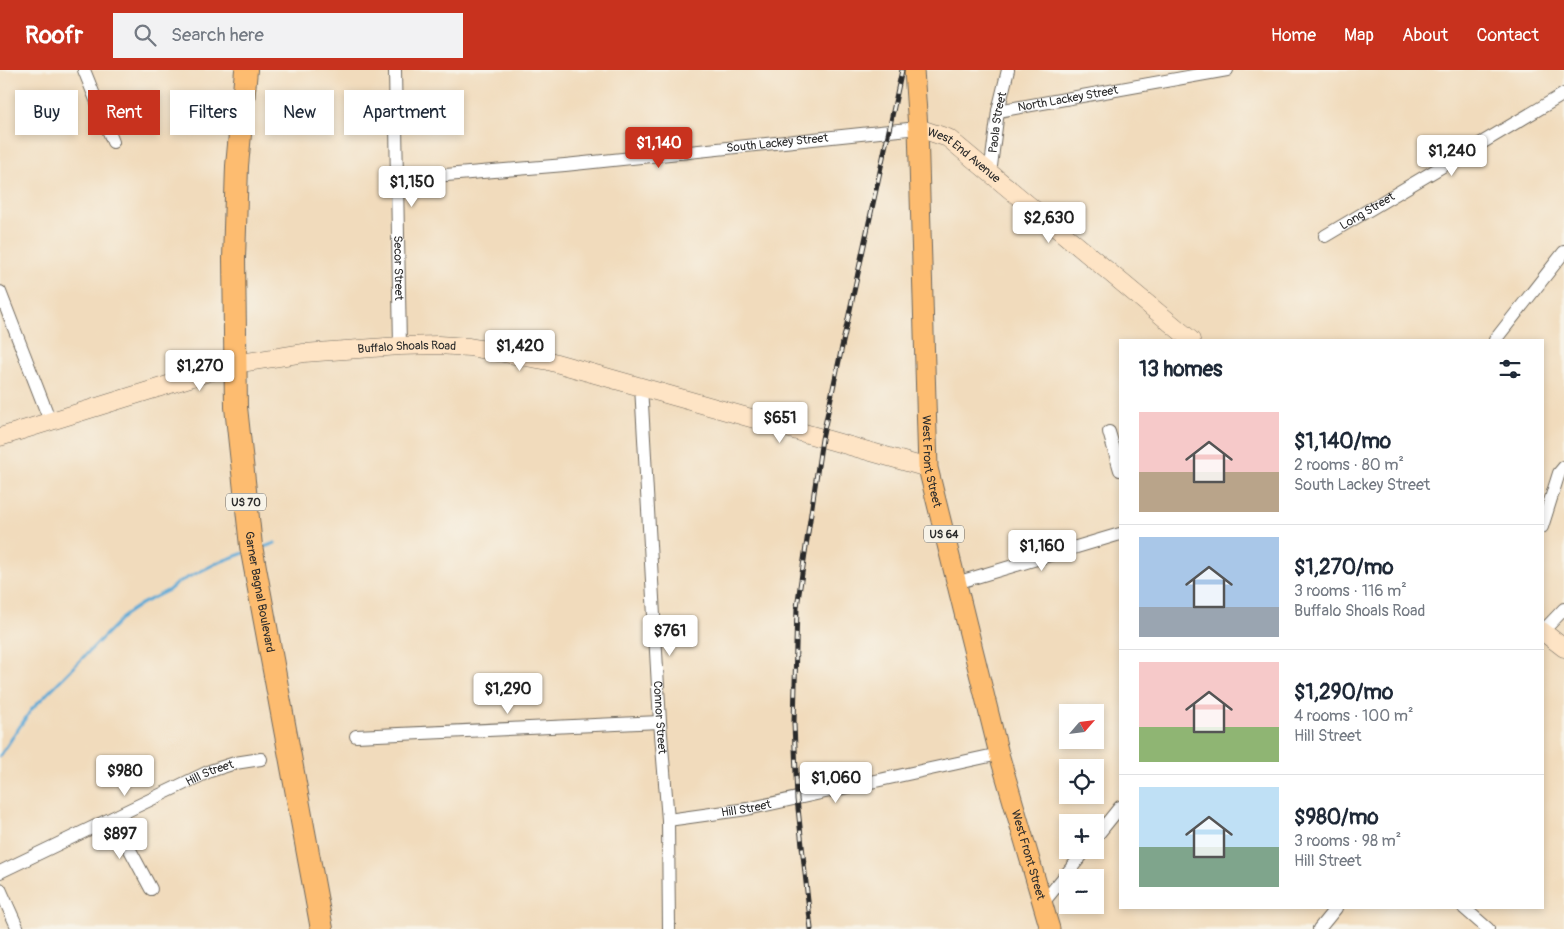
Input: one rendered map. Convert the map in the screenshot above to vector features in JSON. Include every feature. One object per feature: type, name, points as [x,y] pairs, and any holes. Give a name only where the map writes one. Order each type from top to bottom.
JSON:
[{"type":"highway","name":"Garner Bagnal Boulevard","points":[[246,70],[237,166],[235,231],[236,407],[251,546],[322,929]]},
{"type":"main road","name":"West Front Street","points":[[914,70],[918,128],[928,468],[999,754],[1050,929]]},
{"type":"street","points":[[84,70],[113,142]]},
{"type":"street","name":"Secor Street","points":[[395,70],[400,346]]},
{"type":"street","name":"Paola Street","points":[[990,174],[998,111],[1008,70]]},
{"type":"street","name":"North Lackey Street","points":[[998,111],[1227,70]]},
{"type":"street","name":"Long Street","points":[[1326,236],[1564,94]]},
{"type":"street","name":"South Lackey Street","points":[[398,179],[565,165],[918,128]]},
{"type":"street","name":"West End Avenue","points":[[918,128],[948,138],[1190,339]]},
{"type":"street","points":[[1496,339],[1564,252]]},
{"type":"street","points":[[0,292],[50,421]]},
{"type":"street","name":"Buffalo Shoals Road","points":[[0,437],[235,364],[304,354],[400,346],[438,345],[469,347],[549,361],[928,468]]},
{"type":"street","name":"Connor Street","points":[[641,386],[660,722],[668,820],[669,929]]},
{"type":"street","points":[[1109,432],[1119,467]]},
{"type":"street","points":[[1544,521],[1559,473],[1564,467]]},
{"type":"street","points":[[956,583],[1119,534]]},
{"type":"street","points":[[1544,630],[1564,610]]},
{"type":"street","points":[[1544,632],[1564,648]]},
{"type":"street","points":[[356,736],[660,722]]},
{"type":"street","name":"Hill Street","points":[[668,820],[747,809],[999,754]]},
{"type":"street","name":"Hill Street","points":[[0,872],[210,770],[261,759]]},
{"type":"street","points":[[1104,827],[1119,808]]},
{"type":"street","points":[[113,818],[151,889]]},
{"type":"street","points":[[1042,904],[1079,859]]},
{"type":"street","points":[[0,889],[18,929]]},
{"type":"street","points":[[1318,929],[1335,909]]},
{"type":"street","points":[[1465,909],[1488,929]]},
{"type":"waterway","points":[[259,549],[275,543]]},
{"type":"waterway","points":[[0,756],[31,710],[126,614],[169,590],[177,583],[217,563],[244,553]]},
{"type":"railway","points":[[811,929],[797,799],[794,723],[797,607],[822,439],[902,70]]}]
